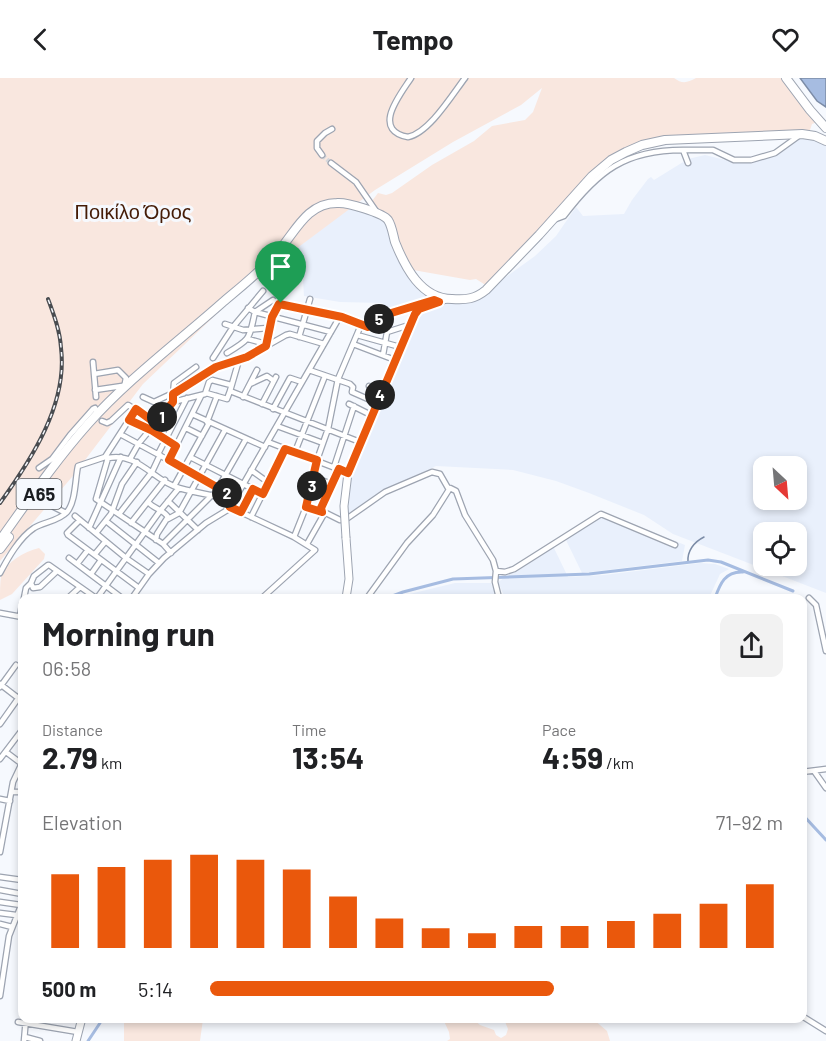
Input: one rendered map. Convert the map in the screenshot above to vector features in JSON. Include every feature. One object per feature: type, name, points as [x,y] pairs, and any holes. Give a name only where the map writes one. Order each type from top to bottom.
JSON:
[{"type":"highway","points":[[788,78],[826,122]]},
{"type":"highway","points":[[788,78],[826,128]]},
{"type":"highway","points":[[358,208],[388,220],[398,249],[414,280],[443,300],[466,299],[480,295],[598,170],[642,145],[674,139],[802,134],[826,141]]},
{"type":"highway","name":"Α65","points":[[0,540],[66,450],[94,418],[258,272],[283,246],[307,215],[319,207],[335,203],[349,204],[358,208]]},
{"type":"highway","name":"Α65","points":[[0,549],[61,464],[91,427],[143,377],[274,264],[309,218],[318,212],[334,207],[358,208]]},
{"type":"main road","points":[[347,594],[349,579],[344,506],[348,473],[417,310],[443,300]]},
{"type":"main road","points":[[76,1041],[81,1023]]},
{"type":"street","points":[[411,78],[393,106],[390,122],[392,128],[399,134],[408,137],[420,132],[429,124],[465,78]]},
{"type":"street","points":[[322,155],[317,148],[317,141],[332,129]]},
{"type":"street","points":[[551,222],[564,216],[598,177],[614,165],[652,153],[683,150],[713,150],[734,160],[751,160],[775,153],[802,134]]},
{"type":"street","points":[[683,150],[688,163]]},
{"type":"street","points":[[331,163],[358,184],[377,214]]},
{"type":"street","points":[[213,358],[233,327],[263,291]]},
{"type":"street","points":[[299,337],[310,299]]},
{"type":"street","points":[[227,352],[248,339],[255,312],[273,300]]},
{"type":"street","points":[[266,345],[272,317],[281,303],[370,326],[388,314],[434,300],[443,300]]},
{"type":"street","points":[[248,308],[272,317],[331,332]]},
{"type":"street","points":[[135,594],[159,563],[230,507],[339,318]]},
{"type":"street","points":[[225,324],[243,330],[252,328],[268,330],[278,338]]},
{"type":"street","points":[[294,537],[306,507],[317,460],[328,429],[338,379],[361,325]]},
{"type":"street","points":[[383,355],[389,331],[409,325]]},
{"type":"street","points":[[143,398],[154,402],[173,394],[219,366],[239,360],[287,334],[324,344]]},
{"type":"street","points":[[357,335],[400,347]]},
{"type":"street","points":[[248,339],[266,345]]},
{"type":"street","points":[[353,344],[394,360]]},
{"type":"street","points":[[130,459],[139,443],[173,402],[204,395],[227,399],[239,360]]},
{"type":"street","points":[[93,362],[96,397]]},
{"type":"street","points":[[173,402],[173,384],[196,367]]},
{"type":"street","points":[[39,468],[52,459],[70,435],[122,386],[126,378],[118,370],[94,375]]},
{"type":"street","points":[[243,397],[257,370]]},
{"type":"street","points":[[309,370],[352,385],[353,392],[376,403]]},
{"type":"street","points":[[169,460],[204,395],[210,371]]},
{"type":"street","points":[[249,384],[267,376],[275,379],[262,404]]},
{"type":"street","points":[[295,452],[325,376]]},
{"type":"street","points":[[273,409],[290,378],[302,382]]},
{"type":"street","points":[[209,382],[215,380],[231,385]]},
{"type":"street","points":[[95,390],[122,386]]},
{"type":"street","points":[[369,386],[382,390]]},
{"type":"street","points":[[230,391],[360,442]]},
{"type":"street","points":[[99,594],[177,487],[184,468],[202,436],[217,396]]},
{"type":"street","points":[[119,514],[152,472],[187,398]]},
{"type":"street","points":[[102,421],[111,422],[126,405],[151,420],[157,421]]},
{"type":"street","points":[[307,544],[323,513],[321,508],[332,484],[351,405],[371,416]]},
{"type":"street","points":[[0,573],[8,558],[30,532],[66,513],[72,501],[78,466],[105,457],[136,409]]},
{"type":"street","points":[[192,414],[246,439],[295,452],[348,473]]},
{"type":"street","points":[[129,420],[151,430],[176,446]]},
{"type":"street","points":[[277,426],[323,443]]},
{"type":"street","points":[[186,428],[202,436]]},
{"type":"street","points":[[156,540],[157,534],[168,519],[179,511],[225,430]]},
{"type":"street","points":[[120,434],[218,487],[234,500]]},
{"type":"street","points":[[163,543],[213,495],[246,439]]},
{"type":"street","points":[[251,518],[285,449]]},
{"type":"street","points":[[89,528],[121,457]]},
{"type":"street","points":[[171,553],[163,543],[96,498],[109,458],[130,459],[177,487],[234,500]]},
{"type":"street","points":[[190,458],[263,494]]},
{"type":"street","points":[[96,533],[106,521],[122,484],[137,462]]},
{"type":"street","points":[[251,470],[269,483]]},
{"type":"street","points":[[306,507],[345,520],[385,492],[432,472],[438,473],[448,489]]},
{"type":"street","points":[[314,477],[332,484]]},
{"type":"street","points":[[131,523],[165,480]]},
{"type":"street","points":[[57,488],[54,508],[66,513]]},
{"type":"street","points":[[448,489],[452,488],[456,491],[465,515],[490,554],[498,594]]},
{"type":"street","points":[[241,512],[253,489]]},
{"type":"street","points":[[370,594],[407,543],[433,515],[448,489]]},
{"type":"street","points":[[168,501],[198,530]]},
{"type":"street","points":[[147,502],[167,514],[168,519]]},
{"type":"street","points":[[230,507],[294,537],[315,551],[267,594]]},
{"type":"street","points":[[495,576],[514,569],[601,514],[675,545]]},
{"type":"street","points":[[139,588],[67,534],[78,518],[105,542],[149,574]]},
{"type":"street","points":[[106,521],[159,563]]},
{"type":"street","points":[[95,555],[105,542]]},
{"type":"street","points":[[77,564],[88,550]]},
{"type":"street","points":[[69,558],[117,594]]},
{"type":"street","points":[[91,574],[101,560]]},
{"type":"street","points":[[25,594],[34,576],[48,565],[87,593]]},
{"type":"street","points":[[31,583],[36,589],[57,571]]},
{"type":"street","points":[[72,594],[79,588]]},
{"type":"street","points":[[809,597],[816,605],[826,651]]},
{"type":"street","points":[[0,613],[18,616]]},
{"type":"street","points":[[16,665],[1,686],[18,696]]},
{"type":"street","points":[[0,724],[18,702]]},
{"type":"street","points":[[0,759],[18,736]]},
{"type":"street","points":[[6,752],[18,760]]},
{"type":"street","points":[[807,772],[826,769]]},
{"type":"street","points":[[0,852],[13,782],[18,771]]},
{"type":"street","points":[[814,771],[826,788]]},
{"type":"street","points":[[12,792],[18,792]]},
{"type":"street","points":[[0,799],[10,801]]},
{"type":"street","points":[[0,877],[18,879]]},
{"type":"street","points":[[9,891],[10,878]]},
{"type":"street","points":[[0,890],[18,893]]},
{"type":"street","points":[[0,902],[18,904]]},
{"type":"street","points":[[0,996],[12,927],[18,911]]},
{"type":"street","points":[[0,913],[16,915]]},
{"type":"street","points":[[0,924],[12,927]]},
{"type":"street","points":[[807,1019],[826,1031]]},
{"type":"street","points":[[26,1023],[24,1039],[40,1041]]},
{"type":"street","points":[[35,1023],[78,1032]]},
{"type":"shaded area","points":[[806,136],[826,143],[826,593],[782,576],[807,576],[807,522],[753,522],[753,565],[673,534],[644,515],[589,493],[556,481],[513,470],[436,466],[380,494],[347,516],[347,497],[352,469],[419,311],[492,287],[535,256],[556,236],[576,207],[583,216],[624,214],[648,179],[651,177],[654,180],[688,159],[705,155],[738,163],[758,161],[782,151]]},
{"type":"shaded area","points":[[345,208],[366,212],[385,220],[413,281],[436,298],[386,314],[383,303],[340,302],[304,296],[302,264],[293,246]]},
{"type":"shaded area","points":[[603,512],[685,545],[682,561],[582,573],[565,538]]},
{"type":"shaded area","points":[[553,546],[568,577],[604,575],[700,563],[715,564],[729,569],[720,574],[711,594],[503,594],[498,582]]},
{"type":"shaded area","points":[[455,583],[491,583],[495,594],[410,594]]},
{"type":"green space","name":"Ποικίλο Όρος","points":[[0,78],[674,78],[685,82],[696,78],[783,78],[793,94],[817,122],[812,124],[809,133],[740,132],[689,135],[621,152],[487,286],[476,279],[470,280],[413,270],[382,213],[372,201],[378,193],[386,195],[392,193],[432,165],[474,141],[492,126],[525,120],[533,112],[542,88],[521,105],[453,142],[375,190],[245,287],[143,384],[72,477],[0,561]]},
{"type":"green space","points":[[39,548],[45,554],[44,559],[12,594],[0,600],[1,576],[4,571],[17,558]]},
{"type":"green space","points":[[124,1023],[202,1023],[200,1041],[124,1041]]},
{"type":"green space","points":[[445,1023],[478,1023],[494,1030],[501,1038],[506,1035],[508,1029],[506,1023],[598,1023],[607,1031],[610,1041],[447,1041],[450,1039]]},
{"type":"water","points":[[800,78],[826,78],[826,107],[817,101]]},
{"type":"waterway","points":[[688,562],[692,547],[704,537]]},
{"type":"waterway","points":[[398,594],[453,579],[589,574],[708,560],[721,562],[793,591]]},
{"type":"waterway","points":[[717,594],[724,579],[737,572],[743,572]]},
{"type":"waterway","points":[[807,819],[826,840]]},
{"type":"waterway","points":[[88,1041],[100,1023]]},
{"type":"tunnel","points":[[322,155],[331,163]]},
{"type":"railway","points":[[0,503],[35,450],[45,430],[59,390],[62,369],[60,342],[48,299]]},
{"type":"route","points":[[434,300],[439,302],[417,310],[348,473],[339,469],[321,508],[322,512],[306,507],[317,460],[285,449],[263,494],[253,489],[241,512],[230,507],[235,499],[227,493],[169,460],[176,446],[151,430],[129,420],[136,409],[151,420],[157,421],[173,402],[171,398],[173,394],[216,367],[247,357],[266,346],[267,332],[272,317],[281,303],[342,317],[368,327],[388,314],[434,300]]}]
